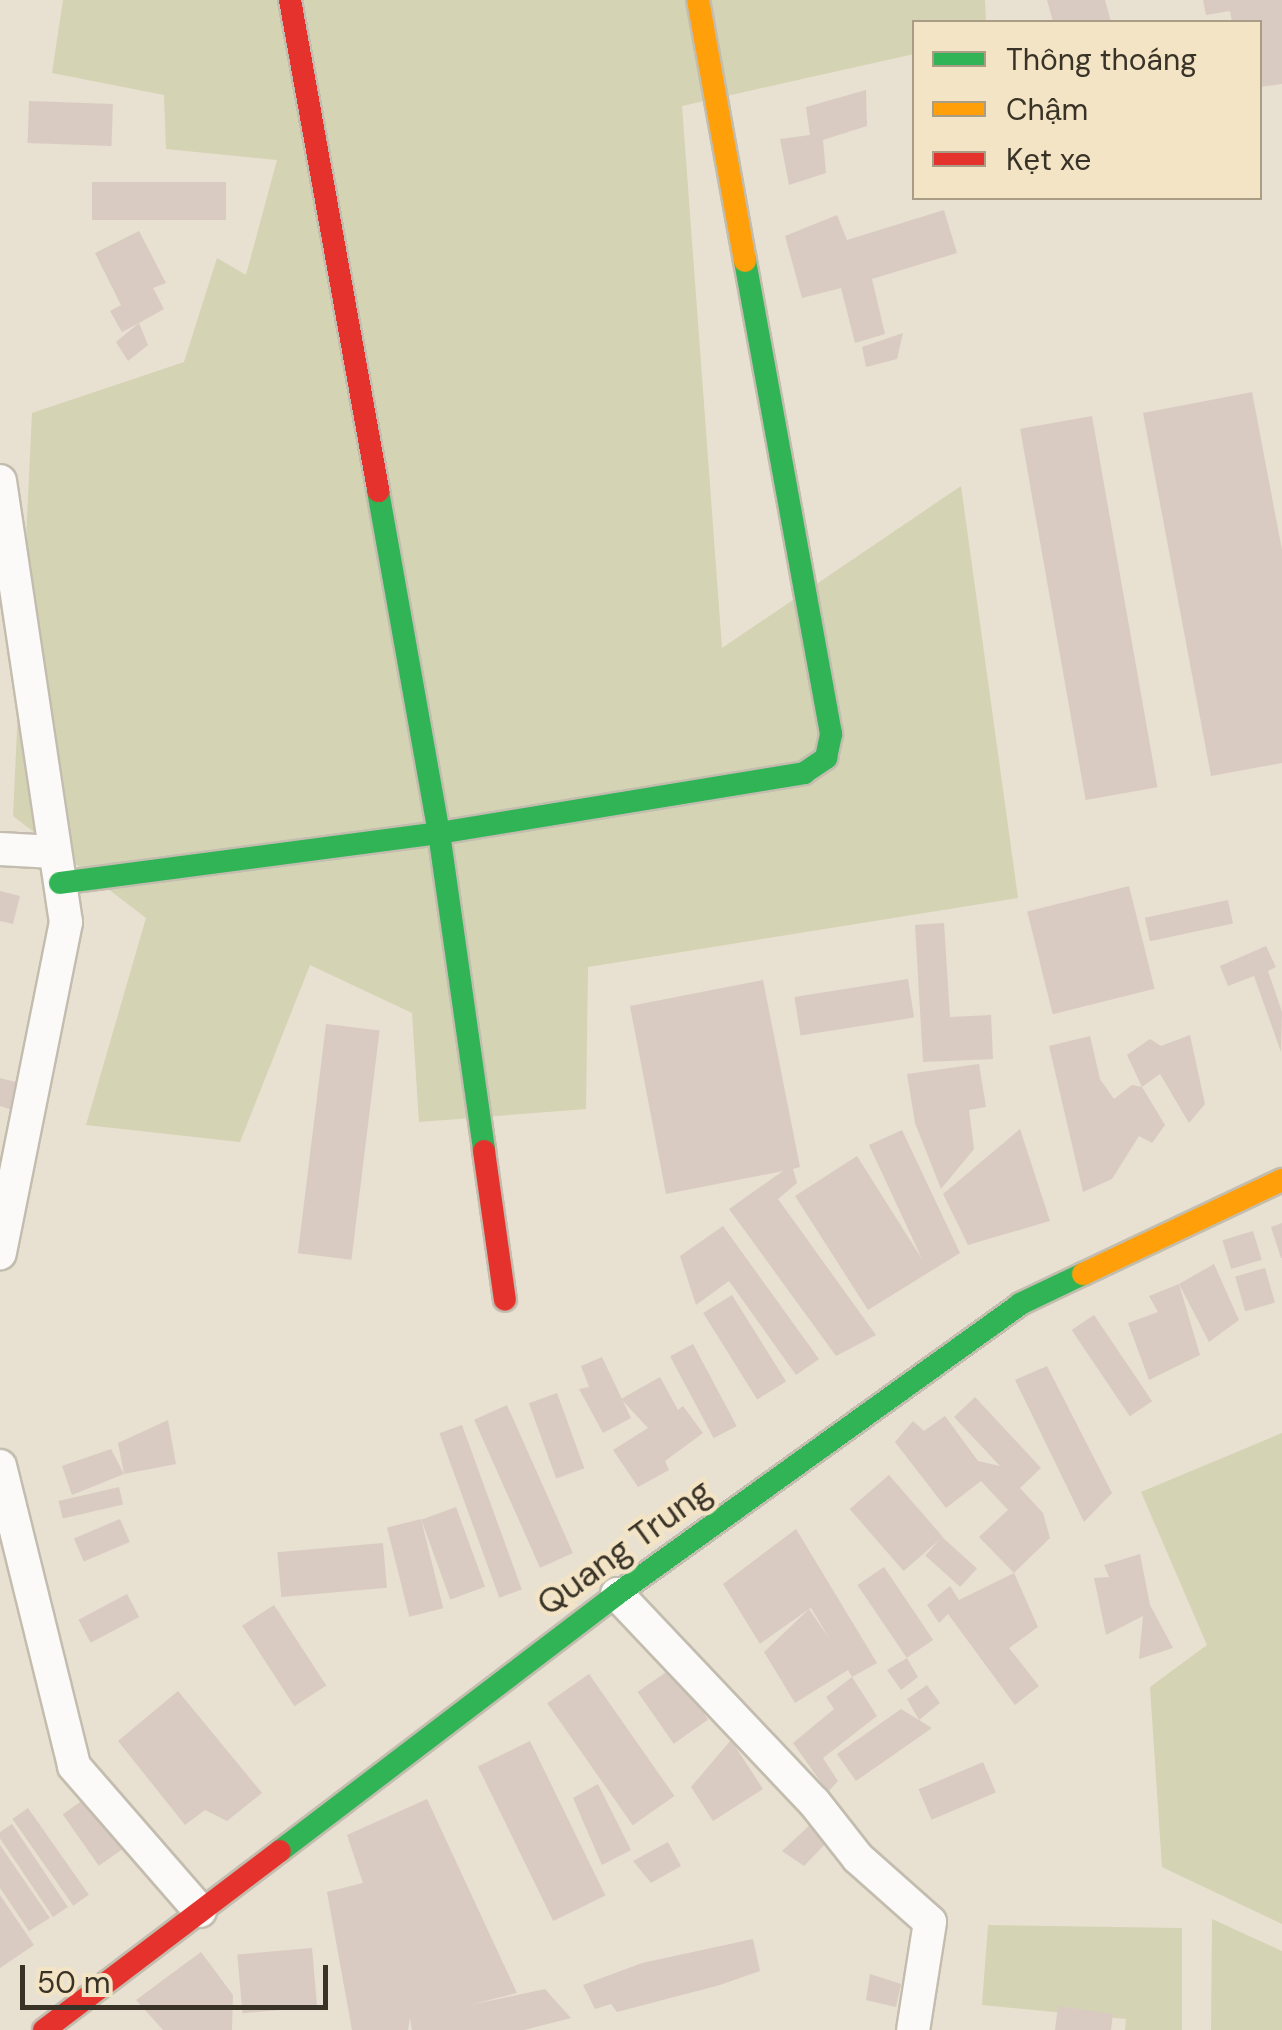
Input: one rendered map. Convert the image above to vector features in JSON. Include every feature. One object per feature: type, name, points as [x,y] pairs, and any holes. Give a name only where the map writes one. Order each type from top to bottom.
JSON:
[{"type":"street","points":[[290,0],[439,833],[505,1300]]},
{"type":"street","points":[[0,849],[57,867],[439,833],[804,774],[826,758],[831,734],[698,0]]},
{"type":"street","points":[[0,481],[66,922],[0,1253]]},
{"type":"street","name":"Quang Trung","points":[[44,2030],[617,1594],[1020,1304],[1282,1180]]},
{"type":"street","points":[[0,1466],[74,1766],[200,1910]]},
{"type":"street","points":[[617,1594],[814,1802],[858,1858],[930,1922],[912,2030]]},
{"type":"green space","points":[[63,0],[985,0],[986,20],[912,20],[912,54],[682,106],[722,648],[961,486],[1018,898],[588,967],[586,1109],[419,1122],[412,1013],[310,965],[240,1142],[86,1125],[146,918],[13,816],[32,413],[184,362],[217,258],[246,275],[277,160],[166,149],[164,95],[52,73]]},
{"type":"green space","points":[[1282,1433],[1282,1924],[1162,1867],[1150,1687],[1207,1645],[1141,1492]]},
{"type":"green space","points":[[1212,1919],[1282,1951],[1282,2030],[1211,2030]]},
{"type":"green space","points":[[988,1925],[1182,1928],[1182,2030],[1125,2030],[1126,2019],[982,2005]]},
{"type":"building","points":[[1047,0],[1105,0],[1110,20],[1052,20]]},
{"type":"building","points":[[1203,0],[1282,0],[1282,84],[1262,87],[1262,20],[1232,20],[1230,11],[1206,15]]},
{"type":"building","points":[[866,90],[867,126],[823,140],[826,173],[789,185],[780,139],[810,135],[806,107]]},
{"type":"building","points":[[29,101],[113,104],[111,146],[28,143]]},
{"type":"building","points":[[92,182],[226,182],[226,220],[92,220]]},
{"type":"building","points":[[944,210],[957,253],[872,279],[885,334],[855,343],[841,288],[802,298],[785,236],[837,215],[847,240]]},
{"type":"building","points":[[139,231],[166,283],[153,288],[164,309],[122,332],[110,311],[121,305],[95,253]]},
{"type":"building","points":[[139,323],[148,345],[128,361],[116,342]]},
{"type":"building","points":[[903,333],[897,359],[866,367],[862,347]]},
{"type":"building","points":[[1252,392],[1282,550],[1282,763],[1211,776],[1143,413]]},
{"type":"building","points":[[1092,416],[1157,787],[1086,800],[1020,429]]},
{"type":"building","points":[[1129,886],[1155,989],[1053,1014],[1027,911]]},
{"type":"building","points":[[0,891],[20,896],[13,924],[0,921]]},
{"type":"building","points":[[1228,900],[1233,923],[1150,941],[1145,918]]},
{"type":"building","points":[[944,923],[950,1017],[991,1015],[993,1059],[923,1062],[915,925]]},
{"type":"building","points":[[1266,946],[1276,967],[1268,971],[1282,1012],[1281,1052],[1254,976],[1228,986],[1220,966]]},
{"type":"building","points":[[908,979],[914,1018],[801,1036],[794,997]]},
{"type":"building","points":[[763,980],[800,1167],[793,1169],[797,1183],[778,1199],[876,1335],[836,1356],[729,1209],[783,1171],[666,1194],[630,1006]]},
{"type":"building","points":[[326,1024],[380,1031],[351,1260],[298,1253]]},
{"type":"building","points":[[1190,1035],[1205,1104],[1189,1123],[1160,1074],[1142,1087],[1127,1055],[1150,1039],[1161,1046]]},
{"type":"building","points":[[1090,1036],[1100,1079],[1114,1099],[1132,1085],[1142,1087],[1165,1125],[1152,1143],[1139,1136],[1112,1179],[1083,1192],[1049,1046]]},
{"type":"building","points":[[979,1064],[986,1107],[969,1110],[974,1149],[941,1189],[915,1123],[907,1074]]},
{"type":"building","points":[[0,1078],[27,1085],[19,1112],[0,1106]]},
{"type":"building","points":[[1020,1129],[1050,1221],[968,1245],[943,1194]]},
{"type":"building","points":[[902,1130],[960,1253],[868,1310],[795,1196],[857,1156],[922,1259],[869,1145]]},
{"type":"building","points":[[1282,1223],[1282,1258],[1281,1258],[1271,1227]]},
{"type":"building","points":[[723,1226],[819,1359],[796,1375],[729,1281],[696,1305],[680,1256]]},
{"type":"building","points":[[1253,1231],[1262,1260],[1231,1269],[1222,1240]]},
{"type":"building","points":[[1214,1264],[1239,1320],[1209,1342],[1179,1284]]},
{"type":"building","points":[[1265,1268],[1275,1303],[1245,1311],[1235,1277]]},
{"type":"building","points":[[1179,1284],[1200,1355],[1149,1380],[1128,1323],[1158,1312],[1149,1296]]},
{"type":"building","points":[[732,1295],[786,1382],[757,1400],[703,1313]]},
{"type":"building","points":[[1094,1315],[1152,1401],[1130,1416],[1072,1330]]},
{"type":"building","points":[[693,1344],[737,1426],[714,1438],[670,1356]]},
{"type":"building","points":[[602,1357],[631,1418],[603,1433],[579,1389],[589,1387],[581,1366]]},
{"type":"building","points":[[1047,1366],[1112,1493],[1084,1522],[1015,1380]]},
{"type":"building","points":[[660,1377],[678,1410],[683,1406],[703,1433],[665,1461],[669,1470],[638,1487],[613,1450],[648,1428],[621,1399]]},
{"type":"building","points":[[557,1393],[584,1468],[556,1478],[529,1403]]},
{"type":"building","points":[[975,1397],[1041,1468],[1020,1488],[1043,1513],[1050,1538],[1014,1573],[979,1537],[1008,1510],[981,1481],[946,1508],[895,1442],[913,1421],[924,1431],[945,1416],[978,1461],[1000,1466],[954,1417]]},
{"type":"building","points":[[507,1405],[573,1553],[540,1568],[474,1420]]},
{"type":"building","points":[[168,1420],[176,1464],[124,1474],[118,1443]]},
{"type":"building","points":[[462,1425],[522,1589],[499,1598],[439,1433]]},
{"type":"building","points":[[111,1449],[124,1474],[72,1495],[62,1466]]},
{"type":"building","points":[[889,1475],[943,1537],[904,1571],[850,1509]]},
{"type":"building","points":[[119,1487],[123,1505],[63,1518],[59,1501]]},
{"type":"building","points":[[456,1507],[485,1587],[450,1600],[421,1520]]},
{"type":"building","points":[[120,1519],[130,1542],[84,1562],[74,1539]]},
{"type":"building","points":[[421,1519],[443,1608],[409,1617],[387,1527]]},
{"type":"building","points":[[796,1529],[877,1663],[852,1677],[848,1670],[795,1703],[764,1652],[809,1609],[760,1644],[723,1584]]},
{"type":"building","points":[[942,1537],[977,1568],[960,1587],[925,1556]]},
{"type":"building","points":[[383,1543],[387,1588],[281,1597],[277,1552]]},
{"type":"building","points":[[1140,1554],[1150,1605],[1173,1648],[1139,1659],[1143,1616],[1106,1635],[1094,1578],[1109,1577],[1104,1565]]},
{"type":"building","points":[[884,1567],[933,1640],[907,1658],[857,1585]]},
{"type":"building","points":[[1014,1573],[1038,1627],[1009,1648],[1039,1686],[1015,1705],[948,1614],[939,1623],[927,1605],[950,1586],[959,1600]]},
{"type":"building","points":[[127,1594],[139,1617],[91,1643],[78,1620]]},
{"type":"building","points":[[274,1605],[326,1686],[294,1706],[242,1626]]},
{"type":"building","points":[[907,1658],[918,1677],[901,1690],[887,1670]]},
{"type":"building","points":[[672,1668],[708,1720],[674,1744],[638,1692]]},
{"type":"building","points":[[589,1674],[674,1796],[633,1825],[547,1703]]},
{"type":"building","points":[[852,1677],[877,1716],[823,1758],[838,1781],[828,1792],[793,1743],[834,1709],[826,1697]]},
{"type":"building","points":[[927,1685],[940,1703],[919,1720],[907,1699]]},
{"type":"building","points":[[178,1691],[262,1793],[227,1821],[205,1810],[185,1825],[118,1741]]},
{"type":"building","points":[[901,1709],[932,1728],[856,1781],[837,1754]]},
{"type":"building","points":[[731,1740],[763,1789],[713,1821],[691,1787]]},
{"type":"building","points":[[530,1741],[605,1896],[553,1921],[478,1766]]},
{"type":"building","points":[[983,1762],[996,1792],[931,1820],[919,1789]]},
{"type":"building","points":[[598,1784],[631,1850],[602,1865],[573,1798]]},
{"type":"building","points":[[93,1793],[129,1845],[99,1866],[63,1814]]},
{"type":"building","points":[[427,1799],[517,1993],[470,2005],[545,1989],[571,2018],[524,2030],[412,2030],[410,2018],[408,2030],[352,2030],[327,1892],[363,1883],[347,1835]]},
{"type":"building","points":[[28,1808],[89,1895],[73,1906],[12,1819]]},
{"type":"building","points":[[812,1823],[831,1838],[804,1866],[782,1851]]},
{"type":"building","points":[[12,1824],[68,1907],[53,1917],[0,1838],[0,1832]]},
{"type":"building","points":[[668,1842],[681,1866],[651,1883],[633,1861]]},
{"type":"building","points":[[0,1845],[50,1918],[29,1931],[0,1888]]},
{"type":"building","points":[[0,1895],[34,1945],[0,1968]]},
{"type":"building","points":[[753,1939],[760,1971],[720,1985],[617,2012],[611,2004],[595,2009],[583,1985],[642,1963]]},
{"type":"building","points":[[312,1948],[317,2007],[242,2013],[237,1955]]},
{"type":"building","points":[[201,1952],[233,1995],[232,2030],[163,2030],[136,2000]]},
{"type":"building","points":[[870,1974],[901,1984],[896,2007],[866,2000]]},
{"type":"building","points":[[1058,2006],[1113,2014],[1111,2030],[1055,2030]]},
{"type":"traffic: fast","points":[[60,883],[439,833],[804,773],[826,758],[831,734],[745,261]]},
{"type":"traffic: fast","points":[[378,491],[439,833],[484,1151]]},
{"type":"traffic: fast","points":[[280,1851],[617,1594],[1020,1304],[1083,1274]]},
{"type":"traffic: slow","points":[[698,0],[745,261]]},
{"type":"traffic: slow","points":[[1083,1274],[1282,1180]]},
{"type":"traffic: jam","points":[[290,0],[378,491]]},
{"type":"traffic: jam","points":[[484,1151],[505,1300]]},
{"type":"traffic: jam","points":[[44,2030],[280,1851]]}]
